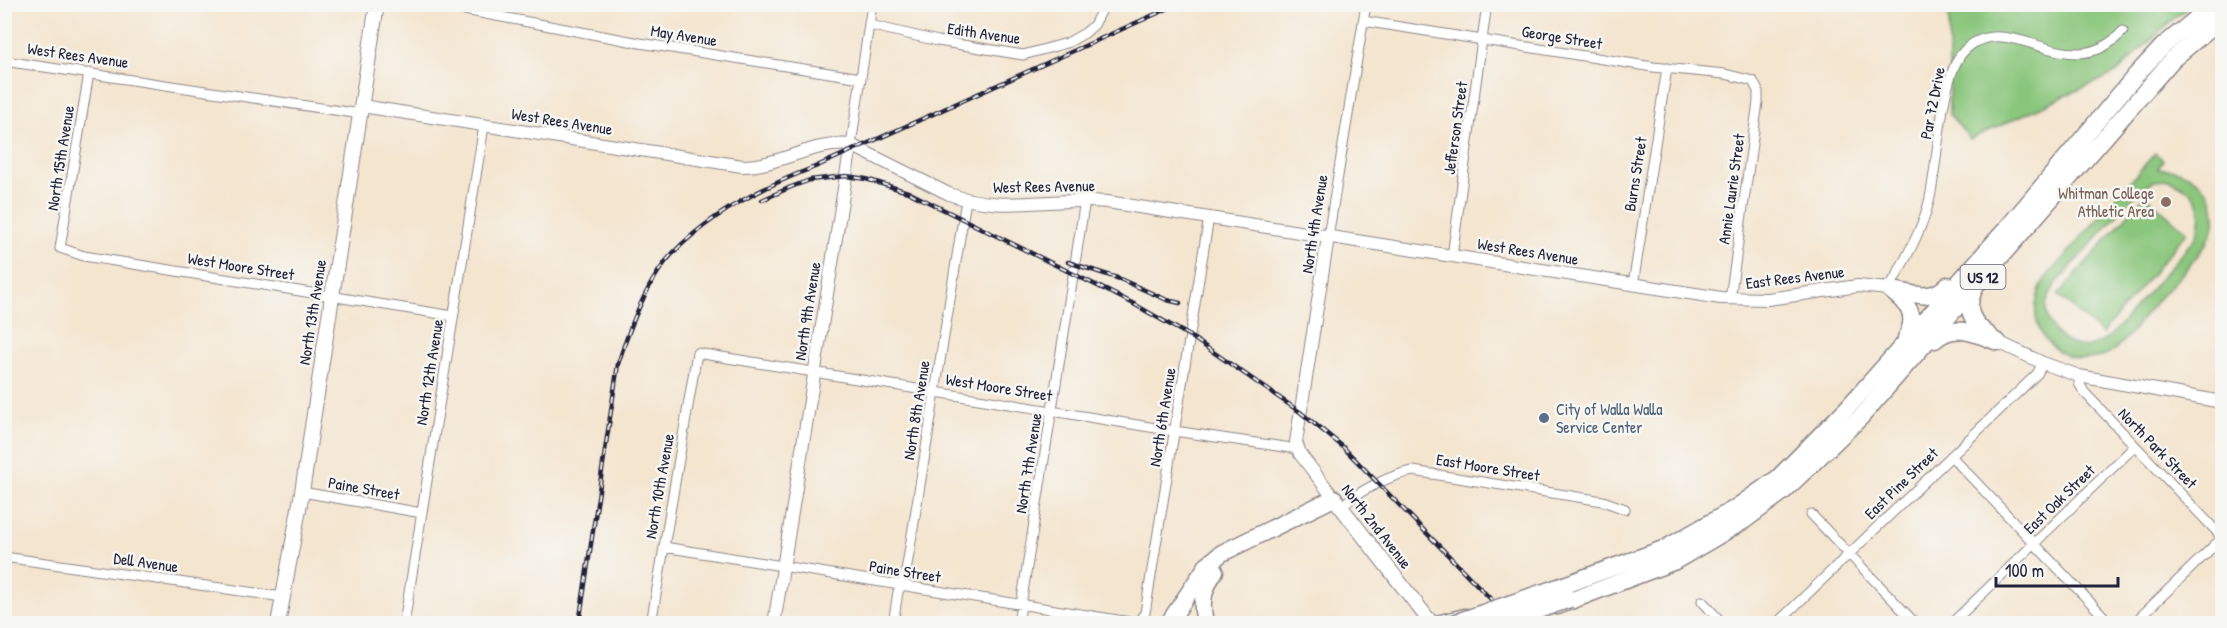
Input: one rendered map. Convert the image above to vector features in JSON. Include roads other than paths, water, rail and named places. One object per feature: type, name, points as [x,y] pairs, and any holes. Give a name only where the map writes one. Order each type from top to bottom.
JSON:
[{"type":"highway","name":"US 12","points":[[1451,624],[1477,614],[1675,561],[1745,520],[1784,491],[1861,417],[1978,283],[2098,130],[2117,96],[2163,46],[2214,4]]},
{"type":"highway","name":"US 12","points":[[1498,624],[1666,548],[1734,509],[1778,477],[1849,406],[2007,228],[2098,130],[2128,110],[2173,59],[2223,18]]},
{"type":"highway","points":[[1889,289],[1928,296],[1941,292],[2007,228]]},
{"type":"highway","points":[[1978,283],[1969,301],[1971,316],[1977,326],[1998,342]]},
{"type":"highway","points":[[1889,289],[1909,308],[1912,315],[1910,330],[1904,344]]},
{"type":"highway","points":[[1881,395],[1945,332],[1962,331],[1998,342]]},
{"type":"highway","points":[[1168,624],[1208,564],[1222,553],[1342,501]]},
{"type":"highway","points":[[1206,624],[1202,602],[1206,585],[1217,569],[1232,556],[1342,501]]},
{"type":"highway","points":[[1521,624],[1568,591]]},
{"type":"highway","points":[[1437,624],[1477,614]]},
{"type":"main road","name":"North 13th Avenue","points":[[278,624],[302,492],[377,4]]},
{"type":"main road","name":"North 2nd Avenue","points":[[1342,501],[1431,624]]},
{"type":"street","name":"May Avenue","points":[[432,4],[640,43],[861,78]]},
{"type":"street","name":"North 9th Avenue","points":[[774,624],[872,4]]},
{"type":"street","name":"Edith Avenue","points":[[869,25],[938,42],[1023,55],[1067,43],[1085,33],[1094,25],[1104,6],[1094,4]]},
{"type":"street","name":"North 4th Avenue","points":[[1298,449],[1297,436],[1366,4]]},
{"type":"street","name":"Jefferson Street","points":[[1452,256],[1487,4]]},
{"type":"street","name":"George Street","points":[[1363,21],[1667,68],[1745,77],[1755,83]]},
{"type":"street","name":"Par 72 Drive","points":[[1889,289],[1925,216],[1947,87],[1955,63],[1964,51],[1980,41],[2005,37],[2070,53],[2084,54],[2105,47],[2123,31]]},
{"type":"street","name":"West Rees Avenue","points":[[4,61],[484,126],[742,166],[768,164],[803,150],[824,145],[851,145],[949,194],[966,200],[1009,205],[1085,200],[1209,217],[1633,285]]},
{"type":"street","name":"Burns Street","points":[[1633,285],[1667,68]]},
{"type":"street","name":"North 15th Avenue","points":[[60,248],[89,73]]},
{"type":"street","name":"Annie Laurie Street","points":[[1730,299],[1758,102],[1755,83]]},
{"type":"street","name":"North 12th Avenue","points":[[404,624],[484,126]]},
{"type":"street","name":"North 8th Avenue","points":[[893,624],[898,592],[905,578],[966,200]]},
{"type":"street","name":"North 7th Avenue","points":[[1018,624],[1085,200]]},
{"type":"street","name":"North 6th Avenue","points":[[1141,620],[1145,613],[1209,217]]},
{"type":"street","name":"West Moore Street","points":[[60,248],[84,256],[453,316]]},
{"type":"street","name":"East Rees Avenue","points":[[1633,285],[1730,299],[1768,299],[1858,286],[1889,289]]},
{"type":"street","points":[[1998,342],[2043,363],[2079,376],[2223,402]]},
{"type":"street","name":"West Moore Street","points":[[697,353],[1298,449]]},
{"type":"street","name":"North 10th Avenue","points":[[651,624],[697,353]]},
{"type":"street","name":"East Pine Street","points":[[1776,624],[2037,374],[2043,363]]},
{"type":"street","name":"North Park Street","points":[[2079,376],[2079,383],[2084,393],[2223,537]]},
{"type":"street","name":"East Oak Street","points":[[1951,624],[2135,446]]},
{"type":"street","name":"North 2nd Avenue","points":[[1298,449],[1342,501]]},
{"type":"street","points":[[1950,456],[2111,624]]},
{"type":"street","name":"East Moore Street","points":[[1342,501],[1403,473],[1413,471],[1603,501],[1625,509]]},
{"type":"street","name":"Paine Street","points":[[302,492],[422,513]]},
{"type":"street","points":[[1811,514],[1916,624]]},
{"type":"street","points":[[2133,624],[2223,537]]},
{"type":"street","name":"Paine Street","points":[[664,547],[1130,622],[1141,620]]},
{"type":"street","name":"Dell Avenue","points":[[4,557],[283,597]]},
{"type":"street","points":[[1702,601],[1723,624]]},
{"type":"railway","points":[[579,624],[618,364],[633,321],[647,291],[673,253],[704,225],[758,192],[1178,4]]},
{"type":"railway","points":[[762,200],[810,180],[846,176],[866,179],[908,192],[1132,303],[1190,336],[1300,412],[1342,446],[1515,624]]},
{"type":"railway","points":[[1068,262],[1120,279],[1167,300],[1180,303]]},
{"type":"place","name":"Whitman College Athletic Area","points":[[2166,202]]},
{"type":"place","name":"City of Walla Walla Service Center","points":[[1544,418]]}]
